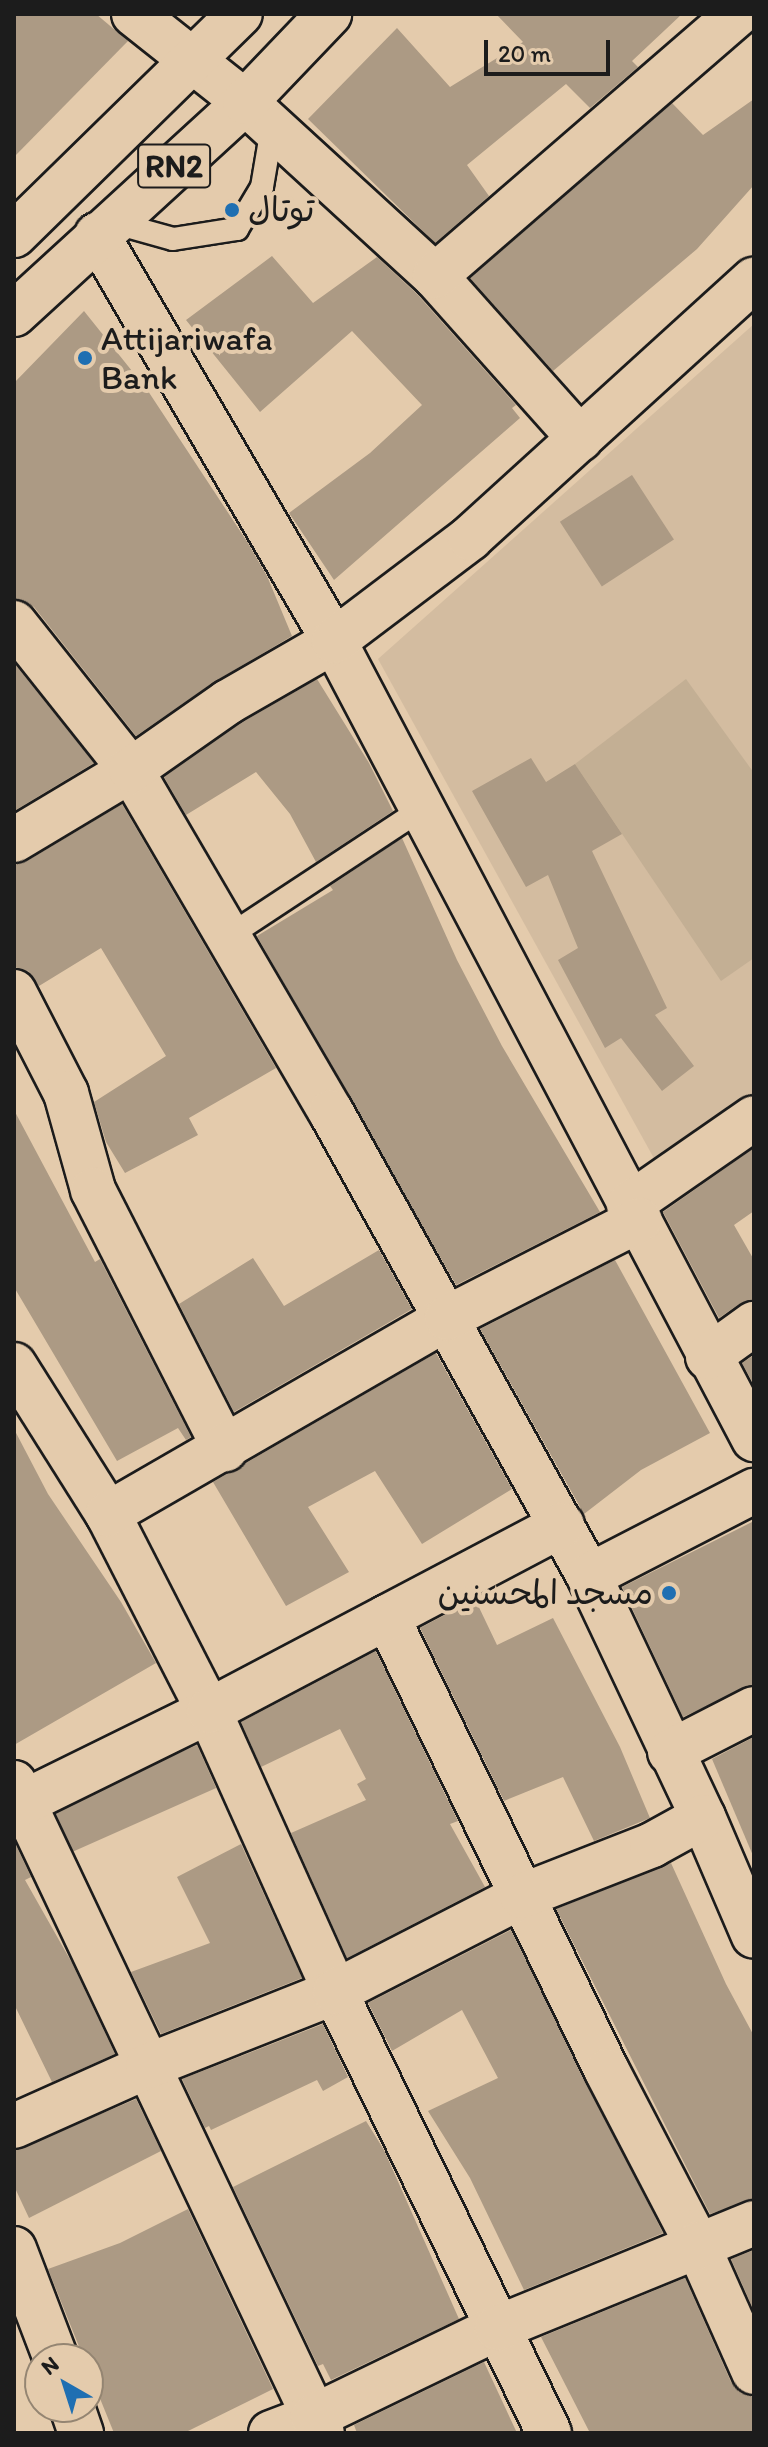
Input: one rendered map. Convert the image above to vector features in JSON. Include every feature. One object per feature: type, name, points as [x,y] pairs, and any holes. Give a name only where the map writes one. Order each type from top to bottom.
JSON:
[{"type":"street","points":[[134,14],[258,115],[435,276],[580,439]]},
{"type":"street","name":"RN2","points":[[14,235],[240,14]]},
{"type":"street","name":"RN2","points":[[17,306],[104,229],[258,115],[329,14]]},
{"type":"street","points":[[435,276],[737,14]]},
{"type":"street","points":[[104,229],[334,641],[420,810],[754,1439]]},
{"type":"street","points":[[14,840],[131,770],[228,702],[334,641],[470,538],[754,280]]},
{"type":"street","points":[[14,623],[131,770],[447,1318],[589,1576],[703,1817],[754,1936]]},
{"type":"street","points":[[14,992],[66,1093],[93,1190],[225,1449]]},
{"type":"street","points":[[108,1514],[634,1213],[754,1118]]},
{"type":"street","points":[[708,1357],[754,1324]]},
{"type":"street","points":[[14,1365],[108,1514],[209,1711],[335,1992],[549,2433]]},
{"type":"street","points":[[589,1576],[754,1491]]},
{"type":"street","points":[[317,2425],[18,1798],[209,1711],[562,1525]]},
{"type":"street","points":[[387,1617],[522,1896],[697,2244],[754,2372]]},
{"type":"street","points":[[670,1752],[754,1709]]},
{"type":"street","points":[[14,2126],[148,2066],[335,1992],[522,1896],[652,1845],[703,1817]]},
{"type":"street","points":[[271,2433],[317,2425],[497,2328],[754,2223]]},
{"type":"street","points":[[18,2268],[49,2343]]},
{"type":"lane","points":[[104,229],[173,239],[237,229],[262,187],[258,115]]},
{"type":"lane","points":[[229,936],[420,810]]},
{"type":"shaded area","points":[[754,324],[754,1092],[656,1162],[378,659]]},
{"type":"shaded area","points":[[686,679],[754,773],[754,958],[721,981],[575,764]]},
{"type":"building","points":[[14,14],[96,14],[128,41],[14,157]]},
{"type":"building","points":[[496,14],[682,14],[632,61],[638,67],[590,108],[566,84],[467,165],[489,196],[435,243],[308,119],[397,28],[450,87],[523,42]]},
{"type":"building","points":[[754,99],[754,185],[697,249],[553,371],[470,278],[672,103],[703,135]]},
{"type":"building","points":[[272,256],[313,303],[377,257],[417,294],[516,405],[512,408],[520,418],[334,580],[289,513],[370,453],[422,405],[352,331],[260,412],[186,320]]},
{"type":"building","points":[[84,311],[148,391],[248,543],[267,576],[292,636],[214,682],[136,736],[34,607],[14,599],[14,383]]},
{"type":"building","points":[[632,475],[674,540],[602,586],[560,522]]},
{"type":"building","points":[[14,663],[94,763],[14,811]]},
{"type":"building","points":[[317,679],[369,763],[393,811],[316,862],[290,814],[256,772],[186,815],[164,777],[241,723]]},
{"type":"building","points":[[531,758],[546,782],[575,764],[622,834],[592,851],[667,1008],[655,1015],[694,1066],[662,1091],[621,1038],[605,1048],[558,960],[578,948],[548,875],[526,887],[472,791]]},
{"type":"building","points":[[122,804],[276,1068],[189,1118],[198,1135],[125,1173],[106,1142],[94,1102],[166,1056],[101,948],[39,986],[28,971],[14,967],[14,865],[27,861]]},
{"type":"building","points":[[402,838],[457,960],[502,1046],[600,1212],[456,1285],[257,936],[333,890],[330,886]]},
{"type":"building","points":[[14,1110],[95,1262],[100,1259],[191,1437],[186,1440],[178,1428],[117,1461],[14,1287]]},
{"type":"building","points":[[754,1148],[754,1211],[734,1225],[754,1260],[754,1299],[739,1304],[719,1318],[663,1212]]},
{"type":"building","points":[[379,1250],[412,1309],[234,1412],[179,1304],[253,1258],[284,1306]]},
{"type":"building","points":[[615,1260],[710,1433],[641,1470],[584,1514],[480,1329]]},
{"type":"building","points":[[436,1353],[512,1489],[422,1544],[375,1471],[308,1507],[349,1572],[286,1606],[213,1482]]},
{"type":"building","points":[[754,1355],[754,1385],[742,1363]]},
{"type":"building","points":[[14,1429],[48,1494],[121,1602],[156,1663],[14,1745]]},
{"type":"building","points":[[754,1521],[754,1684],[683,1717],[622,1587]]},
{"type":"building","points":[[475,1599],[497,1645],[553,1618],[620,1747],[650,1818],[594,1841],[563,1777],[504,1801],[420,1628]]},
{"type":"building","points":[[376,1651],[458,1821],[450,1824],[485,1887],[347,1958],[291,1833],[366,1800],[357,1784],[366,1779],[340,1729],[261,1767],[241,1722]]},
{"type":"building","points":[[754,1737],[754,1858],[712,1759]]},
{"type":"building","points":[[197,1745],[216,1788],[73,1852],[54,1809]]},
{"type":"building","points":[[14,1841],[31,1877],[25,1880],[72,1963],[115,2054],[52,2082],[14,2004]]},
{"type":"building","points":[[241,1844],[302,1978],[161,2034],[131,1972],[210,1943],[177,1877]]},
{"type":"building","points":[[671,1863],[726,1984],[754,2036],[754,2199],[710,2214],[556,1909]]},
{"type":"building","points":[[511,1930],[663,2233],[524,2290],[470,2178],[428,2111],[498,2078],[462,2010],[392,2051],[368,2003]]},
{"type":"building","points":[[323,2024],[348,2077],[323,2091],[317,2080],[211,2130],[209,2126],[205,2128],[182,2079]]},
{"type":"building","points":[[136,2099],[161,2151],[29,2218],[14,2186],[14,2151]]},
{"type":"building","points":[[366,2121],[384,2150],[459,2319],[331,2380],[323,2364],[318,2366],[233,2187]]},
{"type":"building","points":[[188,2209],[273,2389],[184,2433],[114,2433],[104,2408],[104,2343],[78,2343],[48,2269],[120,2243]]},
{"type":"building","points":[[754,2250],[754,2311],[731,2259]]},
{"type":"building","points":[[685,2278],[731,2382],[740,2393],[754,2397],[754,2433],[590,2433],[541,2337]]},
{"type":"building","points":[[484,2362],[517,2433],[357,2433],[354,2425]]},
{"type":"place","name":"توتال","points":[[232,210]]},
{"type":"place","name":"Attijariwafa Bank","points":[[85,358]]},
{"type":"place","name":"مسجد المحسنين","points":[[669,1593]]}]
